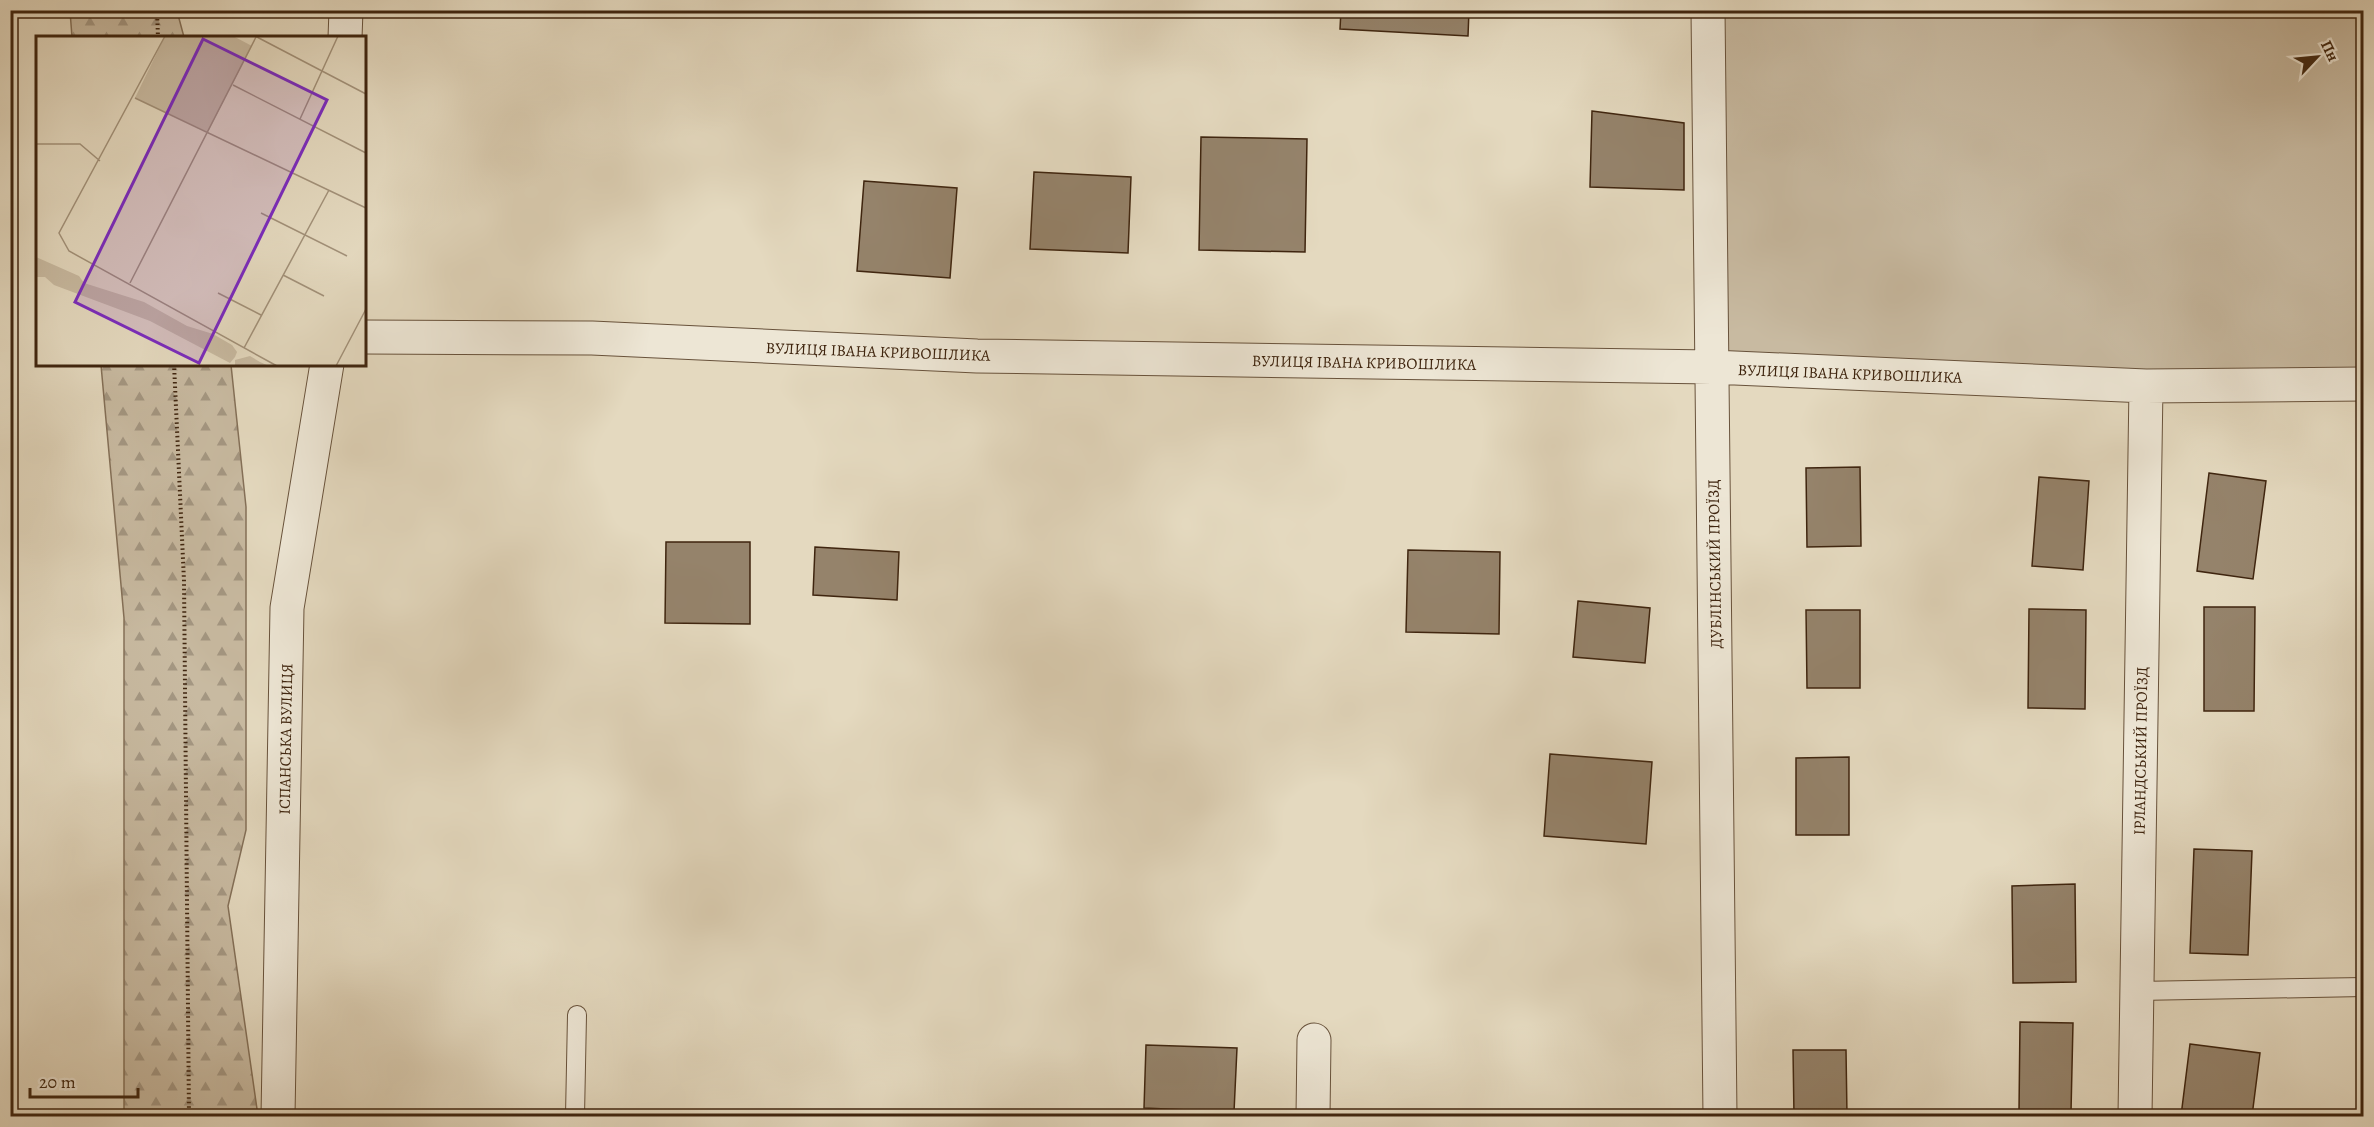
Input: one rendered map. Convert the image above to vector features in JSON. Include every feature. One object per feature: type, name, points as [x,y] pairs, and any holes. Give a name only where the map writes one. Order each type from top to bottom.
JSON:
[{"type":"street","points":[[345,36],[346,10]]},
{"type":"street","name":"ДУБЛІНСЬКИЙ ПРОЇЗД","points":[[1708,10],[1720,1116]]},
{"type":"street","name":"ВУЛИЦЯ ІВАНА КРИВОШЛИКА","points":[[366,337],[592,338],[977,356],[1712,367],[2146,386],[2364,384]]},
{"type":"street","name":"ІСПАНСЬКА ВУЛИЦЯ","points":[[278,1116],[287,608],[327,366]]},
{"type":"street","name":"ІРЛАНДСЬКИЙ ПРОЇЗД","points":[[2135,1116],[2146,386]]},
{"type":"street","points":[[1313,1116],[1314,1040]]},
{"type":"lane","points":[[2137,991],[2364,987]]},
{"type":"lane","points":[[575,1116],[577,1015]]},
{"type":"path","points":[[157,10],[158,36]]},
{"type":"path","points":[[174,366],[184,581],[189,1116]]},
{"type":"green space","points":[[70,11],[177,11],[184,36],[72,36]]},
{"type":"green space","points":[[1708,11],[2363,11],[2363,380],[1712,367]]},
{"type":"green space","points":[[101,366],[231,366],[246,507],[246,830],[228,906],[258,1116],[124,1116],[124,618]]},
{"type":"building","points":[[616,10],[708,10],[708,15],[616,14]]},
{"type":"building","points":[[1341,10],[1469,10],[1468,36],[1340,29]]},
{"type":"building","points":[[1592,111],[1684,123],[1684,190],[1590,187]]},
{"type":"building","points":[[1201,137],[1307,139],[1305,252],[1199,250]]},
{"type":"building","points":[[1034,172],[1131,177],[1128,253],[1030,249]]},
{"type":"building","points":[[864,181],[957,188],[950,278],[857,271]]},
{"type":"building","points":[[1860,467],[1861,546],[1807,547],[1806,468]]},
{"type":"building","points":[[2209,473],[2266,481],[2253,579],[2197,571]]},
{"type":"building","points":[[2039,477],[2089,481],[2083,570],[2032,566]]},
{"type":"building","points":[[666,542],[750,542],[750,624],[665,623]]},
{"type":"building","points":[[815,547],[899,552],[897,600],[813,595]]},
{"type":"building","points":[[1408,550],[1500,552],[1499,634],[1406,632]]},
{"type":"building","points":[[1578,601],[1650,608],[1645,663],[1573,657]]},
{"type":"building","points":[[2204,607],[2255,607],[2254,711],[2204,711]]},
{"type":"building","points":[[2029,609],[2086,610],[2085,709],[2028,708]]},
{"type":"building","points":[[1806,610],[1860,610],[1860,688],[1807,688]]},
{"type":"building","points":[[1550,754],[1652,762],[1646,844],[1544,836]]},
{"type":"building","points":[[1849,757],[1849,835],[1796,835],[1796,758]]},
{"type":"building","points":[[2194,849],[2252,851],[2248,955],[2190,953]]},
{"type":"building","points":[[2075,884],[2076,982],[2013,983],[2012,886]]},
{"type":"building","points":[[2020,1022],[2073,1023],[2071,1112],[2019,1112]]},
{"type":"building","points":[[2190,1044],[2260,1053],[2252,1116],[2181,1116]]},
{"type":"building","points":[[1146,1045],[1237,1048],[1234,1112],[1144,1108]]},
{"type":"building","points":[[1793,1050],[1846,1050],[1847,1116],[1794,1116]]}]
